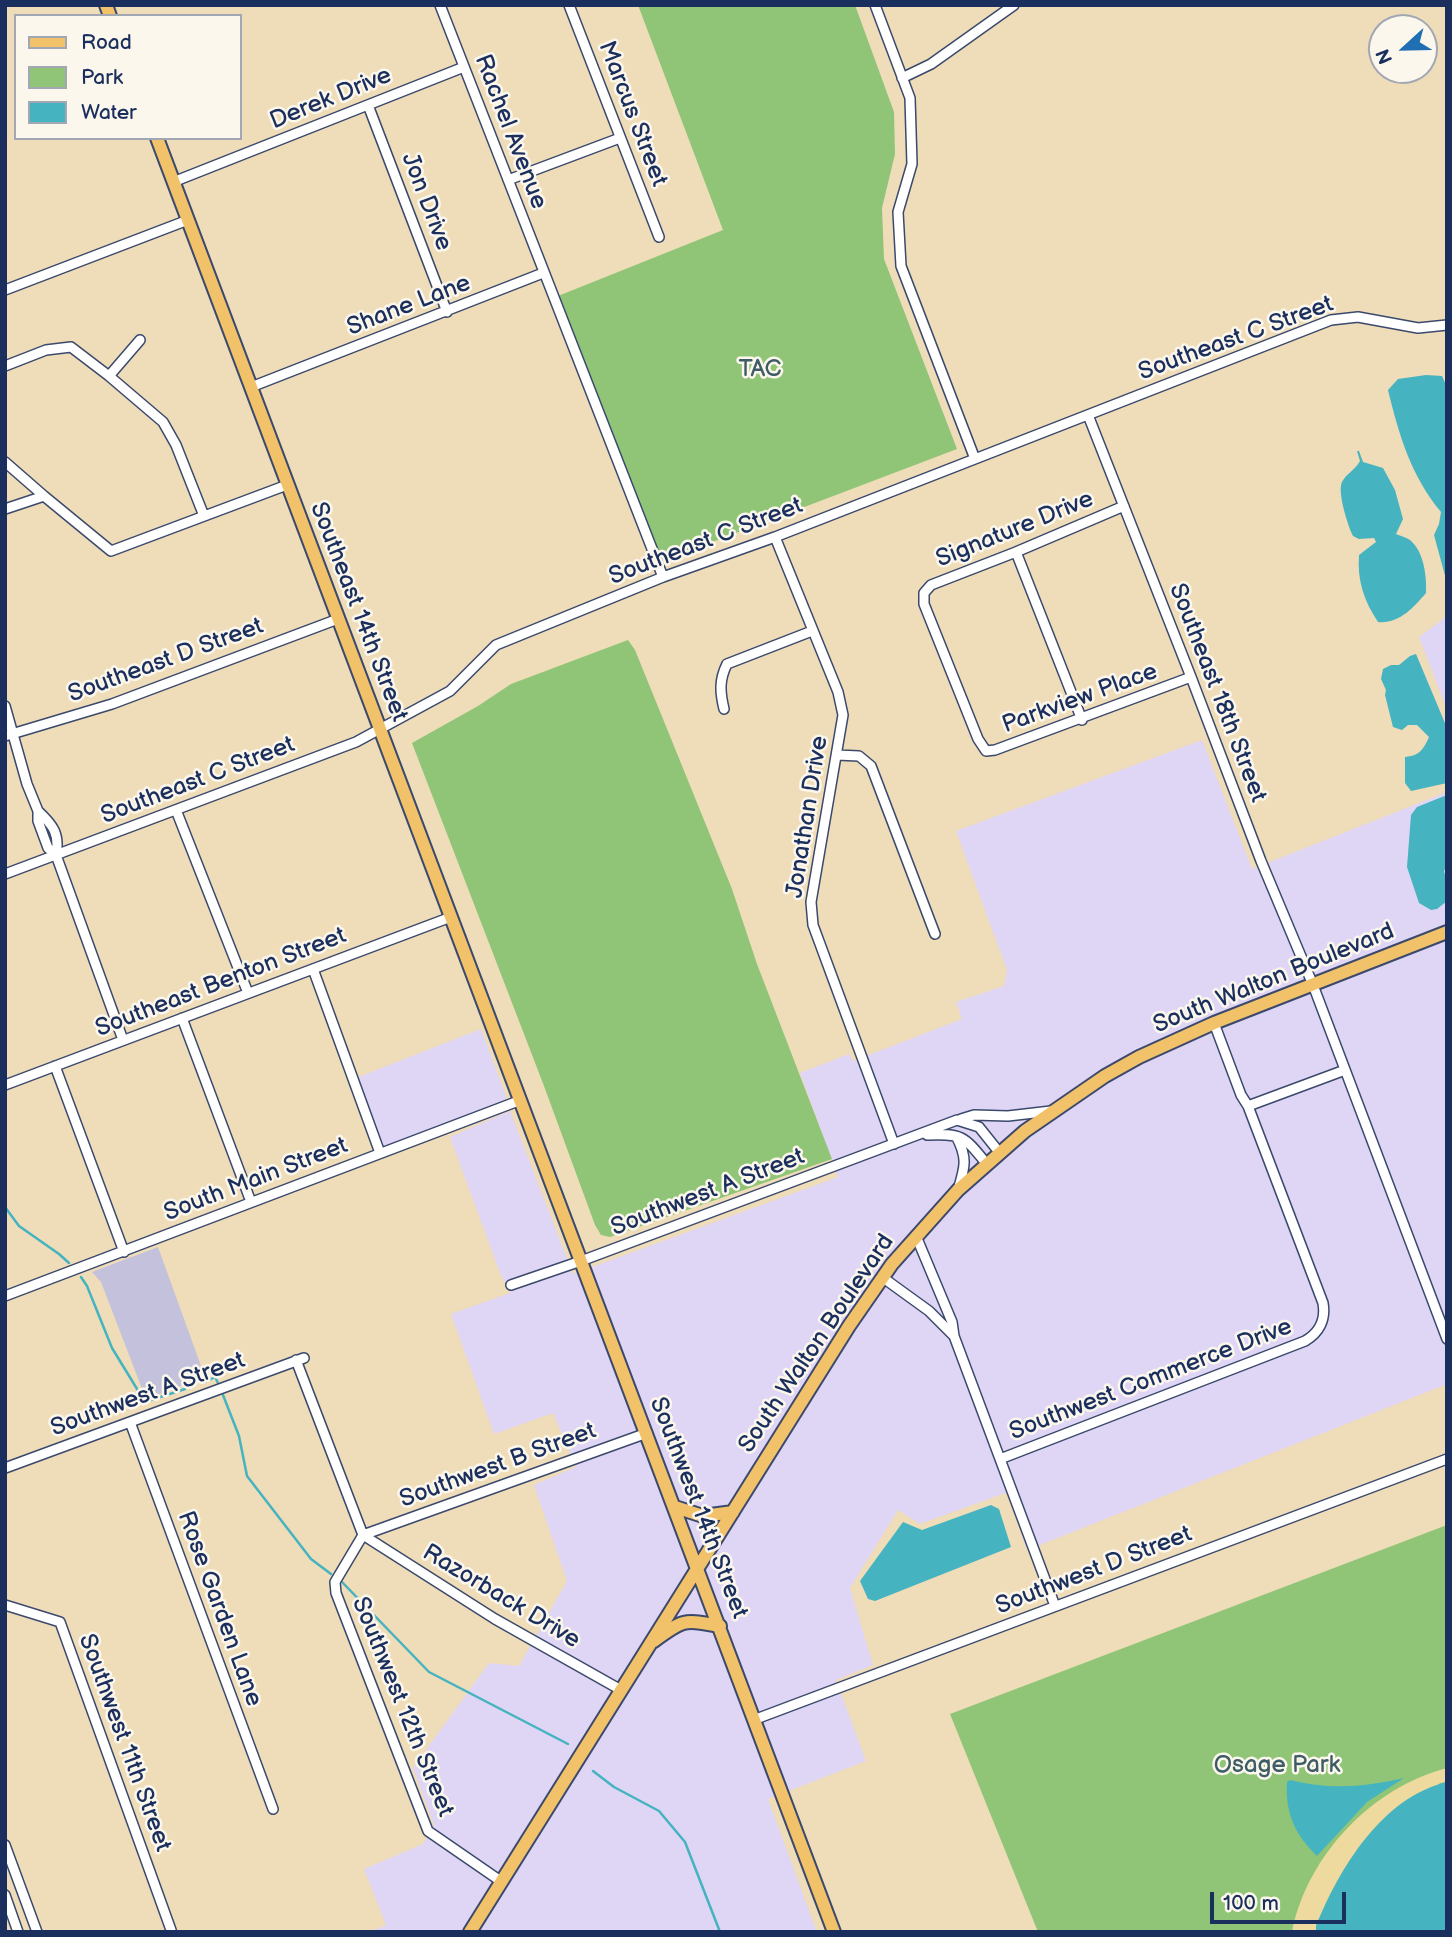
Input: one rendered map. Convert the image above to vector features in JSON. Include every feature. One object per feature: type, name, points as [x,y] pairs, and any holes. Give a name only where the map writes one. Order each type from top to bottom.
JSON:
[{"type":"main road","name":"Southeast 14th Street","points":[[158,140],[520,1100]]},
{"type":"main road","name":"South Walton Boulevard","points":[[470,1932],[882,1277],[958,1190],[999,1152],[1052,1111],[1139,1057],[1214,1023],[1447,933]]},
{"type":"main road","name":"Southwest 14th Street","points":[[520,1100],[834,1932]]},
{"type":"main road","points":[[675,1507],[703,1516],[733,1512]]},
{"type":"main road","points":[[650,1644],[684,1621],[694,1620],[720,1626]]},
{"type":"street","name":"Rachel Avenue","points":[[440,5],[663,577]]},
{"type":"street","name":"Marcus Street","points":[[569,5],[659,237]]},
{"type":"street","points":[[875,5],[910,98],[912,164],[898,212],[901,266],[975,459]]},
{"type":"street","points":[[902,78],[931,64],[1014,5]]},
{"type":"street","name":"Derek Drive","points":[[173,182],[464,67]]},
{"type":"street","name":"Jon Drive","points":[[368,105],[447,312]]},
{"type":"street","points":[[508,180],[621,138]]},
{"type":"street","points":[[5,290],[188,220]]},
{"type":"street","name":"Shane Lane","points":[[251,387],[544,273]]},
{"type":"street","name":"Southeast C Street","points":[[5,874],[356,742],[450,691],[496,645],[663,577],[775,537],[1331,320],[1358,317],[1418,328],[1447,325]]},
{"type":"street","points":[[109,376],[140,340]]},
{"type":"street","points":[[5,366],[46,350],[71,347],[163,422],[176,445],[204,516]]},
{"type":"street","name":"Southeast 18th Street","points":[[1088,415],[1261,861],[1312,985],[1447,1339]]},
{"type":"street","points":[[5,462],[111,551],[287,485]]},
{"type":"street","points":[[5,509],[44,496]]},
{"type":"street","name":"Signature Drive","points":[[983,747],[924,604],[924,593],[931,584],[1016,552],[1124,506]]},
{"type":"street","name":"Jonathan Drive","points":[[775,537],[838,692],[843,715],[811,902],[813,925],[894,1144]]},
{"type":"street","points":[[1016,552],[1082,720]]},
{"type":"street","name":"Southeast D Street","points":[[9,735],[112,704],[338,619]]},
{"type":"street","points":[[724,709],[720,678],[727,664],[812,631]]},
{"type":"street","name":"Parkview Place","points":[[983,747],[986,751],[995,750],[1082,720],[1191,677]]},
{"type":"street","points":[[5,706],[9,735],[38,811],[37,821],[48,848],[56,855],[123,1040]]},
{"type":"street","points":[[837,755],[859,756],[871,766],[934,934]]},
{"type":"street","points":[[176,810],[248,993]]},
{"type":"street","name":"Southeast Benton Street","points":[[5,1085],[451,916]]},
{"type":"street","points":[[313,969],[380,1153]]},
{"type":"street","points":[[182,1018],[251,1202]]},
{"type":"street","name":"Southwest Commerce Drive","points":[[1000,1459],[1305,1341],[1317,1331],[1323,1319],[1323,1303],[1214,1023]]},
{"type":"street","points":[[55,1066],[124,1252]]},
{"type":"street","points":[[1248,1106],[1345,1070]]},
{"type":"street","name":"South Main Street","points":[[5,1296],[520,1100]]},
{"type":"street","name":"Southwest A Street","points":[[511,1285],[582,1261],[957,1120],[974,1115],[1008,1116],[1052,1111]]},
{"type":"street","points":[[957,1120],[979,1127],[999,1152]]},
{"type":"street","name":"Southwest A Street","points":[[918,1135],[956,1136]]},
{"type":"street","points":[[956,1136],[966,1139],[986,1163]]},
{"type":"street","points":[[956,1136],[964,1151],[965,1167],[958,1190]]},
{"type":"street","points":[[916,1236],[952,1322],[954,1336],[1055,1606]]},
{"type":"street","points":[[882,1277],[919,1303],[954,1336]]},
{"type":"street","name":"Southwest A Street","points":[[5,1468],[300,1359],[363,1535]]},
{"type":"street","name":"Rose Garden Lane","points":[[130,1422],[273,1810]]},
{"type":"street","name":"Southwest B Street","points":[[363,1535],[647,1433]]},
{"type":"street","name":"Southwest D Street","points":[[756,1720],[1447,1459]]},
{"type":"street","name":"Razorback Drive","points":[[363,1535],[495,1619],[621,1690]]},
{"type":"street","name":"Southwest 12th Street","points":[[363,1535],[335,1582],[337,1593],[409,1785],[428,1831],[502,1882]]},
{"type":"street","name":"Southwest 11th Street","points":[[5,1605],[60,1622],[172,1930]]},
{"type":"street","points":[[5,1844],[37,1932]]},
{"type":"street","points":[[18,1932],[6,1897],[22,1892]]},
{"type":"shaded area","points":[[1447,616],[1447,710],[1419,637]]},
{"type":"shaded area","points":[[1202,740],[1252,869],[1447,792],[1447,1384],[1027,1550],[1008,1492],[920,1524],[898,1510],[850,1588],[873,1665],[836,1680],[866,1761],[768,1799],[817,1932],[370,1932],[386,1925],[364,1869],[423,1844],[434,1825],[413,1768],[489,1663],[519,1666],[567,1581],[534,1485],[576,1467],[553,1413],[494,1434],[451,1314],[510,1293],[500,1273],[450,1137],[510,1111],[573,1274],[838,1177],[800,1073],[849,1054],[853,1061],[962,1019],[956,1002],[1004,986],[1007,970],[956,831]]},
{"type":"shaded area","points":[[481,1029],[507,1099],[381,1148],[356,1078]]},
{"type":"shaded area","points":[[158,1247],[205,1377],[146,1399],[101,1282],[92,1272]]},
{"type":"green space","name":"TAC","points":[[638,5],[855,5],[894,112],[895,154],[882,208],[884,259],[957,449],[657,563],[553,298],[723,230]]},
{"type":"green space","points":[[628,640],[635,650],[732,889],[757,964],[832,1159],[610,1237],[601,1235],[595,1225],[412,743],[511,684]]},
{"type":"green space","name":"Osage Park","points":[[1447,1525],[1447,1932],[1038,1932],[950,1714]]},
{"type":"sand","points":[[1447,1768],[1447,1782],[1440,1783],[1316,1926],[1316,1932],[1292,1932],[1312,1877],[1347,1829],[1369,1808],[1393,1791],[1419,1777]]},
{"type":"water","points":[[1442,376],[1447,387],[1447,583],[1434,535],[1441,512],[1422,484],[1407,454],[1388,390],[1398,379]]},
{"type":"water","points":[[1357,451],[1363,462],[1383,468],[1395,490],[1403,519],[1396,534],[1409,539],[1416,547],[1425,573],[1426,593],[1405,614],[1386,622],[1378,622],[1373,614],[1362,590],[1359,573],[1359,555],[1376,542],[1374,538],[1359,539],[1353,536],[1342,501],[1342,482],[1360,461]]},
{"type":"water","points":[[1416,654],[1447,728],[1447,783],[1411,791],[1405,783],[1405,757],[1420,751],[1429,737],[1417,725],[1408,725],[1402,730],[1393,727],[1386,690],[1381,679],[1383,669],[1399,665]]},
{"type":"water","points":[[1447,795],[1447,865],[1444,871],[1447,901],[1431,910],[1419,903],[1407,867],[1411,815],[1417,807]]},
{"type":"water","points":[[991,1505],[999,1509],[1011,1547],[875,1601],[868,1599],[860,1581],[903,1522],[922,1530]]},
{"type":"water","points":[[1404,1778],[1367,1802],[1317,1856],[1297,1832],[1288,1804],[1287,1782],[1290,1780],[1347,1786]]},
{"type":"water","points":[[1447,1782],[1447,1932],[1316,1932],[1316,1926],[1337,1882],[1366,1838],[1402,1803],[1424,1790]]},
{"type":"waterway","points":[[5,1207],[19,1226],[69,1263]]},
{"type":"waterway","points":[[81,1277],[112,1348],[145,1402],[185,1389]]},
{"type":"waterway","points":[[205,1382],[215,1377],[218,1383]]},
{"type":"waterway","points":[[223,1395],[239,1436],[247,1476],[311,1559],[331,1574]]},
{"type":"waterway","points":[[342,1582],[429,1672],[568,1744]]},
{"type":"waterway","points":[[593,1771],[614,1787],[659,1811],[685,1842],[720,1932]]}]
